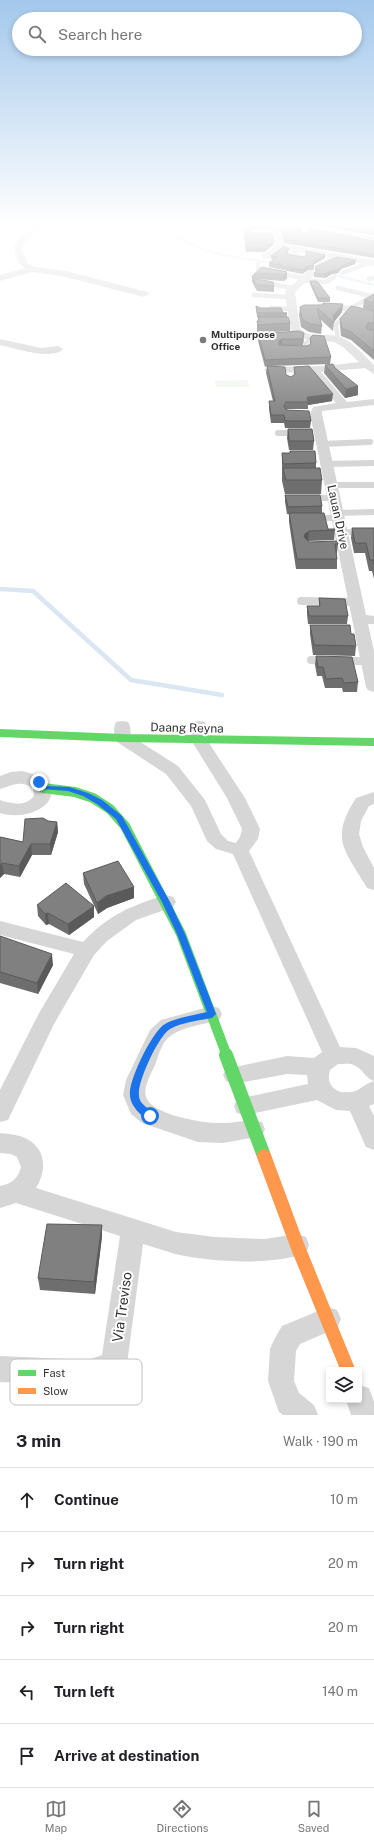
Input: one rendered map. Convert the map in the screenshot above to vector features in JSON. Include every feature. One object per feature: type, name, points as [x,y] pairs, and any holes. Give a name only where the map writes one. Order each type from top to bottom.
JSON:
[{"type":"street","points":[[136,292],[144,294]]},
{"type":"street","points":[[297,292],[292,300],[290,321],[295,329],[296,336],[338,340],[343,342],[370,368]]},
{"type":"street","points":[[292,300],[309,306],[350,308],[374,315]]},
{"type":"street","points":[[0,342],[41,351],[58,350]]},
{"type":"street","points":[[269,370],[289,372],[370,368]]},
{"type":"street","points":[[313,370],[345,406]]},
{"type":"street","name":"Lauan Drive","points":[[374,402],[320,408],[312,413],[337,516],[340,541],[362,624],[368,661],[374,683]]},
{"type":"street","points":[[309,454],[324,462]]},
{"type":"street","points":[[122,729],[172,770],[199,804],[213,837],[222,845],[240,850]]},
{"type":"street","name":"Daang Reyna","points":[[0,733],[122,729],[199,730],[374,742]]},
{"type":"street","points":[[199,730],[251,829],[249,839],[240,850]]},
{"type":"street","points":[[0,783],[10,778],[31,778],[39,782],[43,788],[44,794],[40,801],[32,807],[22,810],[11,810],[0,806]]},
{"type":"street","points":[[43,788],[69,789],[85,794],[99,802],[119,818],[166,902],[181,934],[297,1245],[347,1367]]},
{"type":"street","points":[[374,798],[362,802],[353,818],[350,834],[356,851],[374,883]]},
{"type":"street","points":[[240,850],[326,1061]]},
{"type":"street","points":[[0,1113],[45,1021],[86,950],[100,936],[130,915],[166,902]]},
{"type":"street","points":[[0,928],[86,950]]},
{"type":"street","points":[[212,1014],[168,1026],[157,1036],[137,1080],[134,1095],[139,1107],[150,1116],[198,1132],[223,1133],[254,1129]]},
{"type":"street","points":[[234,1075],[287,1065],[355,1056],[365,1060],[374,1070]]},
{"type":"street","points":[[326,1061],[316,1074],[317,1082],[321,1090],[328,1096],[347,1102],[365,1096],[374,1140]]},
{"type":"street","points":[[245,1106],[321,1090]]},
{"type":"street","points":[[0,1143],[8,1142],[19,1145],[28,1152],[32,1162],[32,1172],[27,1183],[8,1195]]},
{"type":"street","points":[[8,1195],[176,1243],[214,1248],[264,1250],[297,1245]]},
{"type":"street","name":"Via Treviso","points":[[115,1359],[133,1230]]},
{"type":"street","points":[[304,1415],[289,1402],[281,1381],[283,1349],[291,1335],[328,1319]]},
{"type":"street","name":"Via Treviso","points":[[0,1369],[10,1370]]},
{"type":"street","points":[[361,1403],[366,1415]]},
{"type":"lane","points":[[277,292],[292,300]]},
{"type":"lane","points":[[358,292],[373,295]]},
{"type":"lane","points":[[254,295],[292,300]]},
{"type":"lane","points":[[338,340],[336,324],[350,308],[373,295]]},
{"type":"lane","points":[[268,308],[292,300]]},
{"type":"lane","points":[[294,349],[307,349],[306,343],[312,338]]},
{"type":"lane","points":[[278,433],[306,433]]},
{"type":"lane","points":[[299,498],[324,462],[370,442]]},
{"type":"lane","points":[[324,462],[374,463]]},
{"type":"lane","points":[[324,462],[374,485]]},
{"type":"lane","points":[[303,518],[374,512]]},
{"type":"lane","points":[[340,541],[374,532]]},
{"type":"lane","points":[[301,601],[356,602]]},
{"type":"lane","points":[[311,660],[368,661]]},
{"type":"shaded area","points":[[248,380],[249,387],[216,387],[215,381]]},
{"type":"building","points":[[315,292],[325,292],[330,298],[318,298]]},
{"type":"building","points":[[374,294],[374,303],[364,300]]},
{"type":"building","points":[[323,303],[343,304],[333,316],[334,323],[317,308],[322,326],[310,324],[302,319],[300,307],[304,305],[323,305]]},
{"type":"building","points":[[256,306],[260,308],[281,308],[283,313],[257,313]]},
{"type":"building","points":[[351,306],[374,311],[374,323],[368,323],[366,327],[368,330],[374,330],[374,351],[351,332],[342,328],[340,319]]},
{"type":"building","points":[[258,317],[288,317],[290,323],[258,325]]},
{"type":"building","points":[[299,331],[304,333],[303,339],[282,339],[279,341],[279,345],[307,346],[311,344],[310,338],[313,335],[324,336],[331,357],[265,360],[258,334]]},
{"type":"building","points":[[333,364],[335,368],[358,386],[346,389],[325,365]]},
{"type":"building","points":[[267,366],[285,367],[286,375],[291,377],[295,374],[294,367],[309,366],[333,394],[307,397],[308,402],[286,402],[284,406],[286,410],[309,411],[311,421],[285,421],[284,415],[271,415],[269,401],[275,401]]},
{"type":"building","points":[[288,429],[312,429],[314,441],[289,441]]},
{"type":"building","points":[[290,451],[315,451],[316,463],[283,464],[282,453],[290,453]]},
{"type":"building","points":[[283,468],[320,468],[322,480],[286,480]]},
{"type":"building","points":[[285,495],[320,495],[322,506],[288,507]]},
{"type":"building","points":[[289,513],[324,513],[328,529],[335,530],[309,531],[304,537],[309,542],[337,541],[338,544],[335,544],[337,559],[297,559]]},
{"type":"building","points":[[352,528],[374,528],[374,564],[373,560],[370,560],[366,543],[355,543]]},
{"type":"building","points":[[319,598],[345,599],[348,616],[309,616],[307,606],[320,606]]},
{"type":"building","points":[[310,625],[350,625],[351,634],[354,634],[356,646],[314,645]]},
{"type":"building","points":[[316,656],[352,657],[358,682],[344,683],[342,678],[326,679],[323,667],[318,667]]},
{"type":"building","points":[[43,818],[48,821],[57,822],[50,844],[31,844],[19,866],[2,863],[0,866],[0,837],[23,842],[25,819]]},
{"type":"building","points":[[118,861],[134,887],[106,896],[97,903],[83,873]]},
{"type":"building","points":[[66,883],[94,906],[68,924],[48,913],[45,914],[37,905]]},
{"type":"building","points":[[0,936],[52,954],[37,983],[0,972]]},
{"type":"building","points":[[47,1224],[102,1225],[94,1282],[38,1278]]},
{"type":"waterway","points":[[0,589],[33,591],[131,680],[222,695]]},
{"type":"traffic: fast","points":[[0,733],[123,738],[374,742]]},
{"type":"traffic: fast","points":[[43,788],[75,792],[93,798],[110,809],[125,826],[181,934],[264,1156]]},
{"type":"traffic: slow","points":[[264,1156],[297,1245],[347,1367]]},
{"type":"place","name":"Multipurpose Office","points":[[203,340]]},
{"type":"route","points":[[39,782],[43,788],[69,789],[85,794],[99,802],[119,818],[166,902],[181,934],[212,1014],[168,1026],[157,1036],[137,1080],[134,1095],[139,1107],[150,1116]]}]
